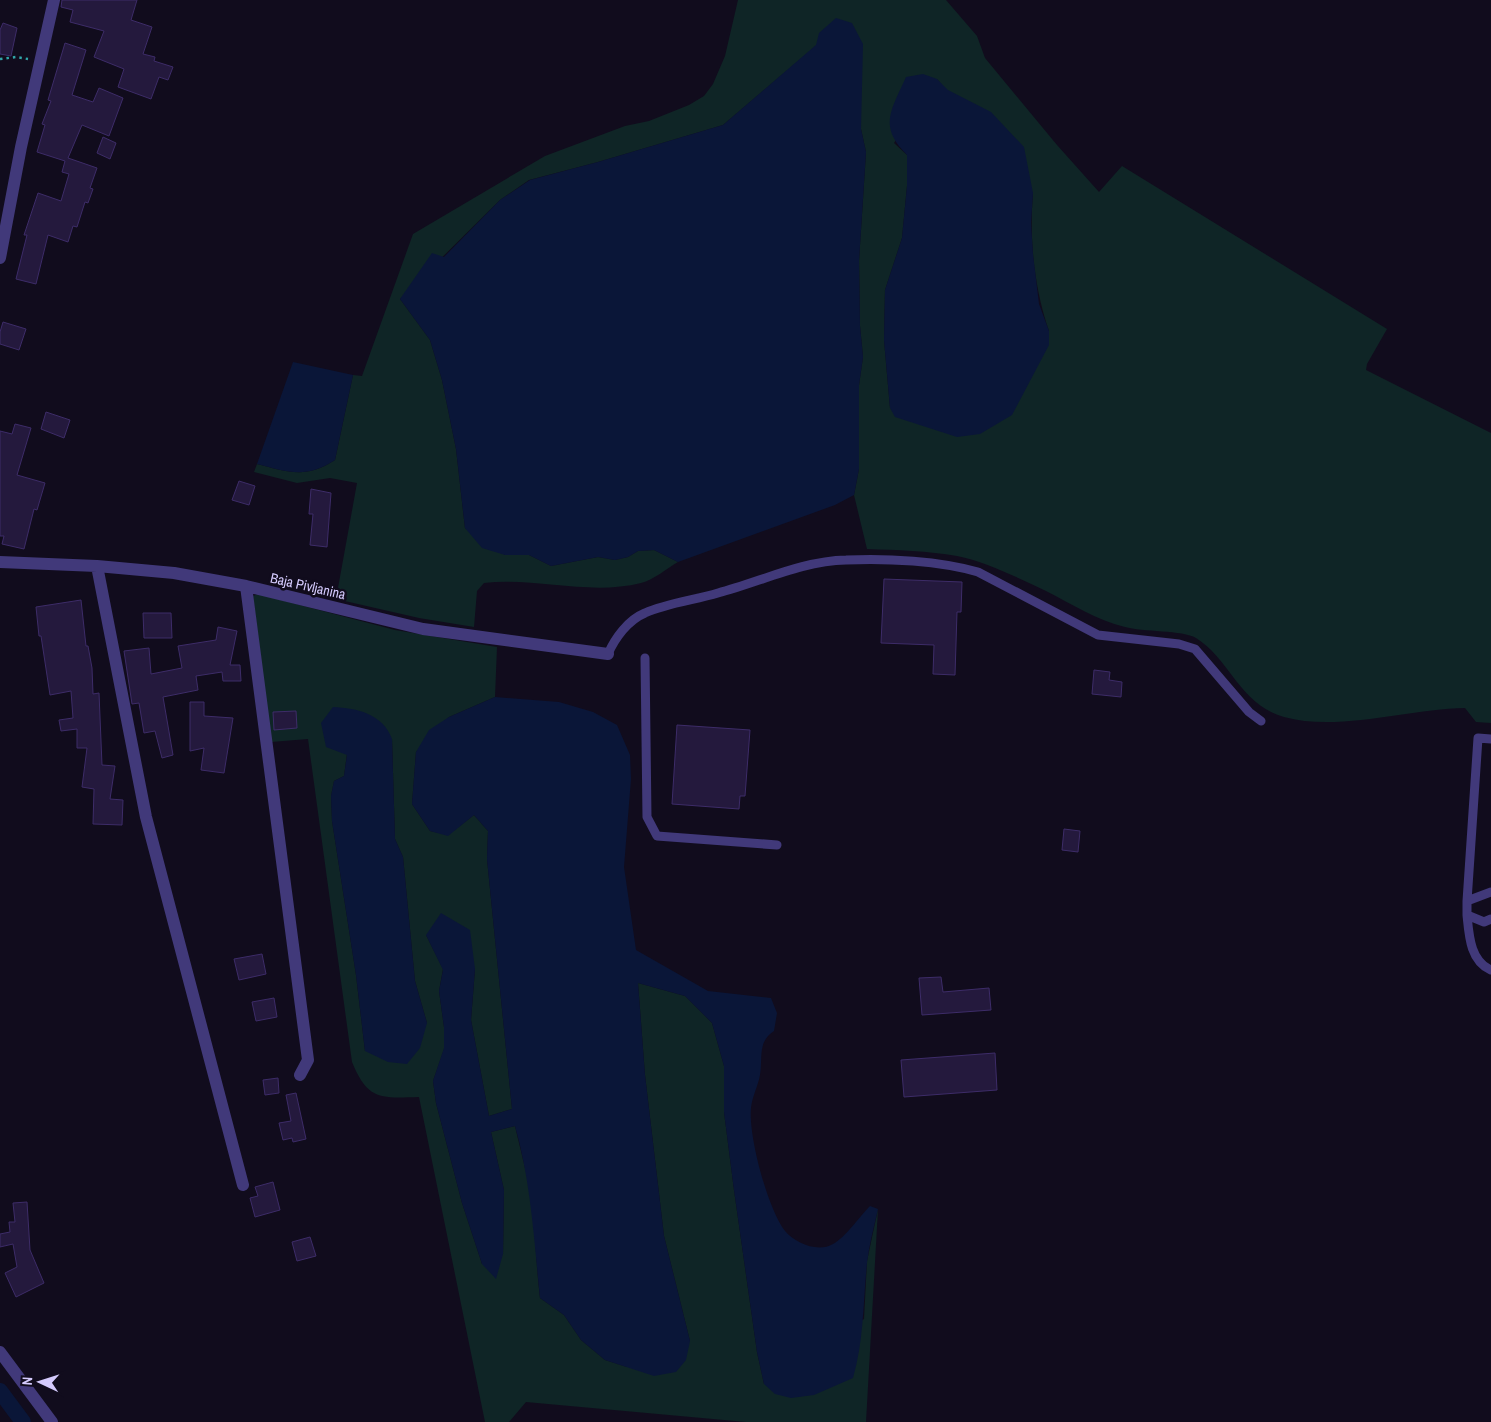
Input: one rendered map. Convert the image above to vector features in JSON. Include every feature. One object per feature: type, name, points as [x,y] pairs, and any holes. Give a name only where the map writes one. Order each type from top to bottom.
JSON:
[{"type":"street","points":[[0,258],[54,0]]},
{"type":"street","name":"Baja Pivljanina","points":[[0,562],[97,566],[174,573],[246,586],[423,629],[608,654]]},
{"type":"street","points":[[97,566],[146,818],[243,1185]]},
{"type":"street","points":[[246,586],[308,1060],[300,1076]]},
{"type":"street","points":[[0,1352],[52,1422]]},
{"type":"lane","points":[[608,654],[616,636],[644,613],[720,593],[813,564],[846,560],[962,568],[978,572],[1098,634],[1179,644],[1195,649],[1249,712],[1261,721]]},
{"type":"lane","points":[[645,658],[647,817],[657,836],[777,845]]},
{"type":"lane","points":[[1491,739],[1478,738],[1467,901],[1472,949],[1485,967],[1491,970]]},
{"type":"lane","points":[[1467,901],[1491,892]]},
{"type":"lane","points":[[1467,915],[1484,922],[1491,919]]},
{"type":"path","points":[[0,59],[16,57],[40,61]]},
{"type":"green space","points":[[738,0],[946,0],[977,36],[985,58],[1057,145],[1099,192],[1122,166],[1387,329],[1367,364],[1366,370],[1491,433],[1491,723],[1476,722],[1465,708],[1350,721],[1305,721],[1284,717],[1269,711],[1256,702],[1208,647],[1190,635],[1132,629],[1114,624],[991,566],[957,556],[867,549],[854,495],[859,469],[859,385],[863,357],[860,326],[859,261],[866,152],[861,129],[860,102],[817,45],[723,125],[598,162],[529,180],[500,200],[400,299],[430,340],[442,380],[456,449],[465,528],[505,555],[529,555],[551,566],[598,557],[615,560],[628,557],[638,551],[654,550],[678,562],[656,577],[641,583],[622,586],[602,588],[523,582],[484,583],[477,591],[474,627],[419,618],[336,599],[357,483],[330,478],[297,483],[254,472],[257,464],[288,471],[306,472],[325,466],[335,460],[353,375],[362,376],[413,234],[545,156],[625,126],[649,121],[689,105],[704,96],[713,84],[725,56]],"holes":[[[937,79],[1033,193],[1032,245],[1034,263],[1036,280],[1049,331],[890,408],[884,340],[885,290],[902,238],[907,186],[907,155],[894,143]]]},
{"type":"green space","points":[[258,594],[395,630],[497,647],[495,697],[449,717],[416,752],[412,804],[430,831],[448,835],[474,815],[488,831],[487,859],[512,1109],[489,1116],[471,1020],[475,969],[426,935],[443,969],[439,991],[444,1027],[444,1049],[433,1081],[436,1103],[462,1203],[482,1264],[503,1254],[504,1190],[491,1132],[515,1126],[532,1201],[540,1298],[564,1315],[581,1340],[605,1360],[627,1367],[690,1341],[664,1236],[645,1075],[638,983],[685,996],[712,1023],[724,1066],[724,1112],[757,1352],[764,1384],[864,1319],[867,1261],[878,1209],[866,1422],[746,1422],[526,1402],[509,1422],[485,1422],[419,1097],[385,1097],[377,1094],[364,1084],[352,1062],[308,739],[271,742],[253,596]],"holes":[[[392,739],[395,839],[403,857],[415,981],[427,1023],[365,1051],[356,975],[332,821],[331,796],[334,781],[344,776],[347,754]]]},
{"type":"water","points":[[836,18],[852,23],[863,44],[861,129],[866,152],[859,261],[860,326],[863,357],[859,385],[859,469],[854,495],[835,505],[678,562],[654,550],[638,551],[628,557],[615,560],[598,557],[551,566],[529,555],[505,555],[482,548],[465,528],[456,449],[442,380],[430,340],[400,299],[432,253],[444,257],[500,200],[530,180],[723,125],[816,45],[819,33]]},
{"type":"water","points":[[923,74],[937,79],[948,90],[991,112],[1024,147],[1033,193],[1031,223],[1039,304],[1049,331],[1049,345],[1012,415],[980,434],[957,437],[895,417],[890,408],[884,340],[885,290],[902,238],[907,186],[907,155],[892,135],[890,118],[906,77]]},
{"type":"water","points":[[293,362],[353,375],[335,460],[325,466],[306,472],[288,471],[257,464]]},
{"type":"water","points":[[495,697],[559,702],[593,712],[617,725],[630,755],[631,779],[624,867],[636,950],[708,991],[771,998],[777,1013],[774,1031],[765,1040],[763,1045],[760,1075],[751,1108],[751,1120],[760,1172],[779,1221],[789,1235],[801,1243],[814,1247],[827,1247],[838,1241],[870,1206],[878,1209],[868,1256],[861,1335],[853,1378],[814,1395],[791,1398],[775,1394],[764,1384],[757,1352],[724,1112],[724,1066],[712,1023],[685,996],[638,983],[645,1075],[664,1236],[690,1341],[686,1360],[676,1372],[654,1376],[605,1360],[581,1340],[564,1315],[540,1298],[525,1168],[515,1126],[491,1132],[504,1190],[503,1254],[496,1279],[482,1264],[462,1203],[436,1103],[433,1081],[444,1048],[444,1027],[439,991],[443,970],[426,935],[441,913],[470,930],[475,969],[471,1020],[489,1116],[512,1109],[487,859],[488,831],[474,815],[448,836],[430,831],[412,804],[416,752],[429,730],[449,717]]},
{"type":"water","points":[[333,707],[360,711],[376,718],[388,730],[392,739],[395,839],[403,857],[415,981],[427,1023],[420,1048],[407,1064],[388,1062],[365,1051],[356,975],[332,821],[331,796],[334,781],[344,776],[347,755],[326,747],[321,723]]},
{"type":"building","points":[[62,0],[137,0],[131,20],[152,27],[143,54],[155,57],[154,61],[173,67],[168,80],[159,77],[151,99],[118,87],[124,69],[94,57],[104,31],[70,22],[73,10],[61,7]]},
{"type":"building","points":[[3,23],[17,28],[11,56],[0,54],[0,30]]},
{"type":"building","points":[[65,43],[86,50],[72,95],[93,102],[99,88],[123,98],[109,136],[82,125],[68,158],[97,168],[90,188],[93,189],[88,203],[85,202],[77,227],[73,226],[68,242],[48,235],[36,284],[16,279],[27,235],[24,235],[38,193],[61,201],[69,174],[62,172],[65,161],[37,152],[45,125],[42,124],[51,101],[48,100]]},
{"type":"building","points":[[103,137],[116,143],[110,159],[97,153]]},
{"type":"building","points":[[3,322],[26,329],[19,350],[0,344],[0,332]]},
{"type":"building","points":[[46,412],[70,420],[64,438],[41,429]]},
{"type":"building","points":[[15,424],[31,428],[17,475],[45,483],[37,510],[34,509],[24,549],[2,544],[4,536],[0,536],[0,431],[12,434]]},
{"type":"building","points":[[239,481],[255,486],[249,505],[232,500]]},
{"type":"building","points":[[311,489],[331,493],[327,547],[310,545],[313,514],[309,514]]},
{"type":"building","points":[[884,579],[962,582],[961,612],[957,612],[955,675],[933,674],[934,645],[881,643]]},
{"type":"building","points":[[81,600],[86,646],[88,646],[92,668],[93,694],[99,693],[102,765],[115,766],[110,799],[123,800],[122,825],[93,824],[94,789],[82,787],[87,748],[77,748],[77,729],[61,731],[59,720],[73,718],[71,691],[50,695],[41,636],[39,636],[36,607]]},
{"type":"building","points":[[143,613],[171,613],[172,638],[144,638]]},
{"type":"building","points":[[218,627],[237,631],[230,665],[240,665],[241,681],[223,681],[222,672],[196,676],[198,690],[163,697],[173,755],[162,758],[155,731],[144,733],[139,703],[132,704],[124,651],[149,648],[151,674],[182,668],[178,646],[216,640]]},
{"type":"building","points":[[1094,670],[1110,672],[1109,680],[1122,682],[1121,697],[1092,694]]},
{"type":"building","points":[[190,702],[204,702],[204,716],[233,718],[224,773],[201,770],[204,748],[190,751]]},
{"type":"building","points":[[296,711],[297,728],[274,730],[273,712]]},
{"type":"building","points":[[677,725],[750,730],[745,796],[740,796],[739,809],[672,804]]},
{"type":"building","points":[[1064,829],[1080,831],[1078,852],[1062,850]]},
{"type":"building","points":[[262,954],[266,974],[239,980],[234,959]]},
{"type":"building","points":[[941,977],[943,992],[989,988],[991,1010],[922,1015],[919,978]]},
{"type":"building","points":[[274,998],[277,1017],[256,1021],[252,1002]]},
{"type":"building","points":[[995,1053],[997,1090],[904,1097],[901,1060]]},
{"type":"building","points":[[278,1078],[279,1093],[265,1095],[263,1080]]},
{"type":"building","points":[[296,1093],[306,1139],[293,1142],[292,1138],[283,1140],[279,1123],[291,1121],[286,1095]]},
{"type":"building","points":[[273,1182],[280,1210],[255,1217],[250,1198],[258,1196],[255,1187]]},
{"type":"building","points":[[27,1202],[30,1250],[44,1283],[16,1297],[5,1273],[17,1267],[13,1244],[0,1247],[0,1234],[10,1232],[9,1222],[15,1222],[13,1203]]},
{"type":"building","points":[[310,1237],[316,1256],[297,1261],[292,1242]]},
{"type":"waterway","points":[[0,1391],[23,1422]]}]
